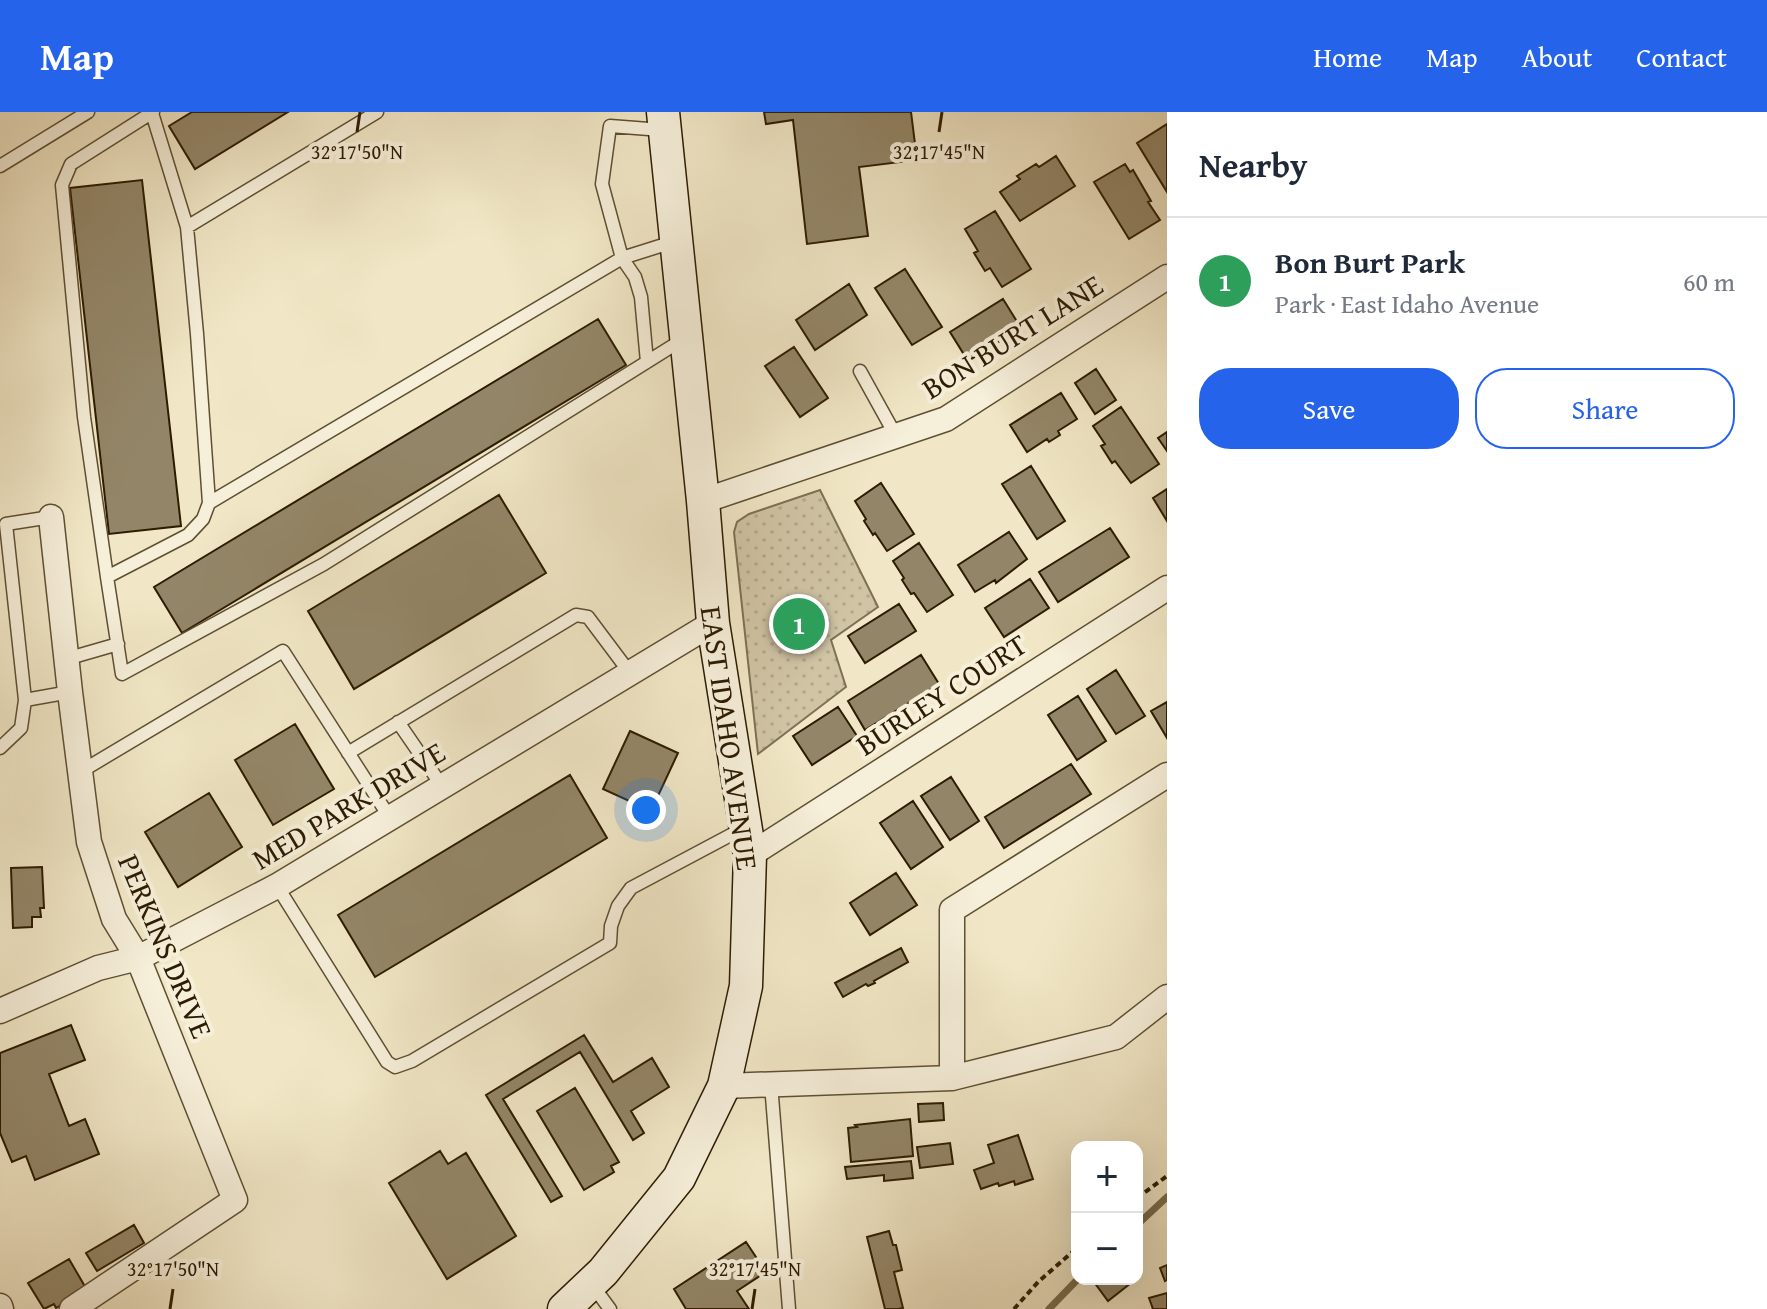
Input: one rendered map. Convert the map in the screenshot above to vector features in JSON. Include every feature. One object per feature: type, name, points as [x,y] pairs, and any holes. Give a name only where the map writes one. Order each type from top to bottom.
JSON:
[{"type":"street","name":"EAST IDAHO AVENUE","points":[[564,1309],[600,1296],[603,1272],[679,1178],[724,1086],[746,986],[748,841],[713,623],[664,121]]},
{"type":"street","name":"BON BURT LANE","points":[[703,501],[946,419],[1167,277]]},
{"type":"street","name":"PERKINS DRIVE","points":[[51,517],[89,842],[114,919],[138,958],[235,1200],[72,1309]]},
{"type":"street","name":"BURLEY COURT","points":[[748,841],[1167,588]]},
{"type":"street","name":"MED PARK DRIVE","points":[[0,1011],[98,968],[138,958],[277,886],[713,623]]},
{"type":"street","points":[[952,1078],[952,910],[1167,775]]},
{"type":"street","points":[[724,1086],[952,1078],[1116,1037],[1167,997]]},
{"type":"lane","points":[[0,166],[88,112]]},
{"type":"lane","points":[[107,577],[188,535],[203,519],[209,503],[187,227],[152,112],[71,164],[62,185],[84,417],[107,577],[122,674],[324,564],[687,337]]},
{"type":"lane","points":[[187,227],[377,112]]},
{"type":"lane","points":[[647,362],[641,297],[635,277],[622,258],[602,184],[610,126],[664,121]]},
{"type":"lane","points":[[209,503],[622,258],[677,241]]},
{"type":"lane","points":[[860,371],[896,436]]},
{"type":"lane","points":[[0,748],[21,728],[25,700],[6,524],[51,517]]},
{"type":"lane","points":[[348,753],[576,615],[588,617],[630,673]]},
{"type":"lane","points":[[66,659],[118,644]]},
{"type":"lane","points":[[80,772],[283,651],[390,818]]},
{"type":"lane","points":[[25,700],[70,692]]},
{"type":"lane","points":[[398,722],[442,786]]},
{"type":"lane","points":[[277,886],[387,1062],[395,1067],[412,1061],[610,943],[611,926],[618,906],[631,888],[748,841]]},
{"type":"lane","points":[[771,1084],[789,1309]]},
{"type":"path","points":[[1143,1194],[1167,1176]]},
{"type":"path","points":[[1014,1309],[1038,1282],[1071,1253]]},
{"type":"shaded area","points":[[820,490],[878,607],[831,640],[846,687],[758,754],[734,532],[737,522],[749,514]]},
{"type":"building","points":[[192,112],[288,112],[195,169],[169,126]]},
{"type":"building","points":[[764,112],[911,112],[917,160],[859,167],[868,236],[807,244],[793,120],[766,124]]},
{"type":"building","points":[[1167,124],[1167,192],[1137,143]]},
{"type":"building","points":[[1056,156],[1075,186],[1020,221],[1000,192],[1020,179],[1017,176]]},
{"type":"building","points":[[1125,164],[1130,172],[1133,170],[1160,220],[1129,239],[1094,182]]},
{"type":"building","points":[[142,180],[181,526],[109,534],[70,188]]},
{"type":"building","points":[[995,211],[1031,269],[1002,287],[990,268],[985,271],[965,229]]},
{"type":"building","points":[[905,269],[942,327],[912,345],[875,288]]},
{"type":"building","points":[[849,284],[867,315],[815,350],[796,320]]},
{"type":"building","points":[[1003,299],[1021,328],[968,361],[950,332]]},
{"type":"building","points":[[598,319],[626,365],[182,633],[154,587]]},
{"type":"building","points":[[794,347],[828,398],[800,417],[765,366]]},
{"type":"building","points":[[1096,369],[1116,400],[1095,414],[1075,383]]},
{"type":"building","points":[[1061,393],[1077,419],[1058,431],[1060,435],[1027,452],[1010,425]]},
{"type":"building","points":[[1121,407],[1159,464],[1131,483],[1115,461],[1112,463],[1101,446],[1105,444],[1093,426]]},
{"type":"building","points":[[1167,432],[1167,451],[1158,438]]},
{"type":"building","points":[[1031,466],[1065,521],[1037,539],[1002,484]]},
{"type":"building","points":[[881,483],[914,534],[887,551],[864,521],[866,519],[855,501]]},
{"type":"building","points":[[1167,489],[1167,521],[1153,498]]},
{"type":"building","points":[[499,495],[546,573],[354,689],[308,611]]},
{"type":"building","points":[[1110,528],[1129,557],[1058,602],[1039,572]]},
{"type":"building","points":[[1009,532],[1027,559],[996,583],[995,580],[975,592],[958,565]]},
{"type":"building","points":[[919,543],[953,595],[927,612],[914,593],[911,594],[893,561]]},
{"type":"building","points":[[1030,579],[1049,608],[1004,637],[985,608]]},
{"type":"building","points":[[899,604],[916,631],[865,663],[848,636]]},
{"type":"building","points":[[921,655],[939,684],[865,730],[848,701]]},
{"type":"building","points":[[1116,670],[1145,716],[1116,734],[1087,689]]},
{"type":"building","points":[[1078,696],[1106,741],[1077,760],[1048,715]]},
{"type":"building","points":[[1167,702],[1167,738],[1151,711]]},
{"type":"building","points":[[838,707],[857,736],[812,765],[793,736]]},
{"type":"building","points":[[295,724],[334,789],[273,825],[235,760]]},
{"type":"building","points":[[630,731],[678,753],[651,811],[603,789]]},
{"type":"building","points":[[1071,764],[1091,794],[1004,848],[985,817]]},
{"type":"building","points":[[570,775],[607,838],[375,977],[338,915]]},
{"type":"building","points":[[951,777],[979,821],[950,840],[921,796]]},
{"type":"building","points":[[209,793],[242,847],[178,887],[145,832]]},
{"type":"building","points":[[913,801],[943,847],[911,869],[880,823]]},
{"type":"building","points":[[42,867],[44,908],[40,908],[41,917],[32,917],[32,927],[13,928],[11,868]]},
{"type":"building","points":[[896,873],[917,905],[870,935],[850,903]]},
{"type":"building","points":[[901,948],[908,962],[875,983],[866,984],[843,997],[835,983]]},
{"type":"building","points":[[71,1025],[85,1060],[49,1074],[69,1126],[85,1119],[99,1154],[35,1180],[26,1156],[12,1162],[0,1133],[0,1053]]},
{"type":"building","points":[[584,1035],[613,1082],[652,1058],[669,1087],[631,1111],[644,1133],[633,1140],[580,1052],[503,1099],[562,1196],[551,1202],[486,1095]]},
{"type":"building","points":[[575,1088],[619,1162],[611,1166],[614,1172],[584,1190],[537,1111]]},
{"type":"building","points":[[943,1103],[944,1120],[919,1122],[918,1104]]},
{"type":"building","points":[[910,1119],[913,1156],[851,1162],[848,1128]]},
{"type":"building","points":[[1018,1135],[1033,1179],[1015,1185],[1014,1181],[999,1186],[998,1183],[981,1189],[974,1170],[994,1163],[988,1145]]},
{"type":"building","points":[[950,1143],[953,1164],[920,1168],[917,1147]]},
{"type":"building","points":[[440,1151],[448,1164],[466,1153],[516,1236],[447,1279],[389,1183]]},
{"type":"building","points":[[911,1161],[913,1178],[884,1181],[884,1175],[847,1179],[845,1167]]},
{"type":"building","points":[[134,1225],[144,1243],[97,1271],[86,1253]]},
{"type":"building","points":[[889,1231],[902,1270],[894,1272],[903,1308],[898,1309],[885,1309],[867,1237]]},
{"type":"building","points":[[746,1242],[766,1272],[737,1291],[749,1309],[686,1309],[674,1289]]},
{"type":"building","points":[[69,1259],[87,1290],[56,1308],[54,1304],[44,1309],[28,1283]]},
{"type":"building","points":[[1167,1265],[1167,1280],[1165,1281],[1160,1268]]},
{"type":"building","points":[[1096,1285],[1128,1285],[1108,1301]]},
{"type":"building","points":[[1167,1293],[1167,1309],[1153,1309],[1149,1298]]},
{"type":"waterway","points":[[1143,1219],[1167,1197]]},
{"type":"waterway","points":[[1049,1309],[1072,1285]]},
{"type":"place","name":"Bon Burt Park","points":[[799,624]]}]
